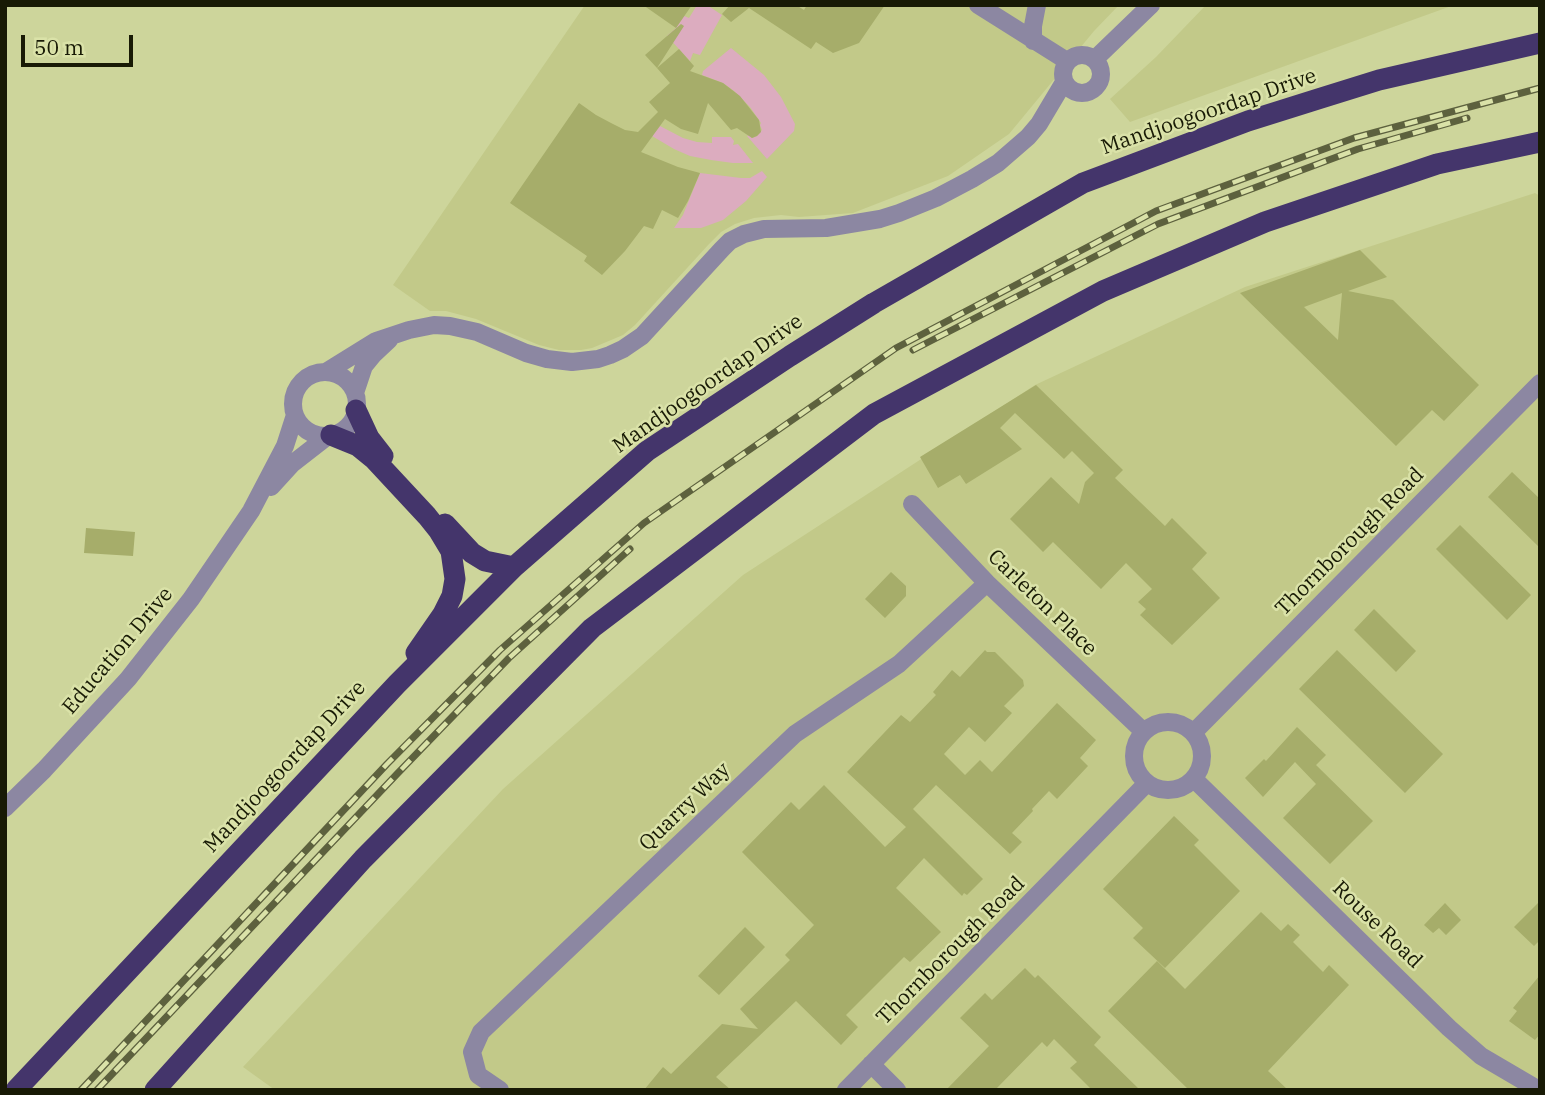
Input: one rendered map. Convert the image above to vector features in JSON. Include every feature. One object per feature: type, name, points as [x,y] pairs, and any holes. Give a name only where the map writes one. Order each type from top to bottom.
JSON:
[{"type":"highway","name":"Mandjoogoordap Drive","points":[[16,1090],[397,684],[514,567],[646,451],[874,303],[1083,183],[1248,121],[1318,99],[1390,78],[1540,43]]},
{"type":"highway","points":[[155,1090],[363,859],[592,628],[874,414],[1103,291],[1265,222],[1437,164],[1540,142]]},
{"type":"highway","points":[[356,401],[369,438],[377,450],[472,553],[485,561],[514,567]]},
{"type":"highway","points":[[330,435],[358,446],[374,459],[427,516],[451,551],[455,579],[448,605],[397,684]]},
{"type":"street","points":[[978,5],[1067,61]]},
{"type":"street","points":[[1033,41],[1037,5]]},
{"type":"street","points":[[1095,59],[1151,5]]},
{"type":"street","points":[[1083,54],[1095,59],[1099,64],[1100,82],[1091,91],[1079,93],[1068,87],[1062,71],[1067,61],[1083,54]]},
{"type":"street","points":[[397,334],[368,360],[360,376],[353,419],[348,426],[330,435],[318,435],[300,424],[295,415],[293,401],[295,391],[308,376],[326,372],[365,346],[397,334],[425,326],[450,326],[477,332],[547,359],[572,362],[610,355],[642,336],[730,241],[764,229],[826,228],[880,219],[928,201],[998,163],[1039,124],[1064,82]]},
{"type":"street","points":[[326,372],[343,378],[350,384],[356,401]]},
{"type":"street","name":"Thornborough Road","points":[[1193,733],[1540,383]]},
{"type":"street","name":"Education Drive","points":[[5,808],[53,761],[145,660],[191,599],[251,511],[285,446],[295,415]]},
{"type":"street","name":"Education Drive","points":[[251,511],[292,464],[330,435]]},
{"type":"street","name":"Carleton Place","points":[[912,504],[987,583],[1144,732]]},
{"type":"street","name":"Quarry Way","points":[[500,1090],[478,1075],[472,1052],[481,1032],[795,734],[899,664],[987,583]]},
{"type":"street","points":[[1169,722],[1182,725],[1193,733],[1200,743],[1203,756],[1194,779],[1180,789],[1163,790],[1147,783],[1138,772],[1134,758],[1136,744],[1144,732],[1156,724],[1169,722]]},
{"type":"street","name":"Rouse Road","points":[[1194,779],[1449,1028],[1481,1056],[1539,1090]]},
{"type":"street","name":"Thornborough Road","points":[[846,1090],[1147,783]]},
{"type":"street","points":[[871,1064],[897,1090]]},
{"type":"shaded area","points":[[585,5],[1119,5],[1094,31],[1009,134],[948,176],[853,213],[799,217],[781,215],[754,218],[735,224],[721,232],[623,335],[592,348],[559,350],[539,345],[476,319],[446,311],[430,311],[393,285]]},
{"type":"shaded area","points":[[697,5],[707,5],[722,15],[700,55],[693,53],[690,61],[667,36],[684,16],[689,18]]},
{"type":"shaded area","points":[[1206,5],[1454,5],[1130,122],[1110,99],[1156,57]]},
{"type":"shaded area","points":[[731,48],[764,75],[781,97],[795,124],[794,131],[767,159],[747,136],[757,136],[762,130],[761,123],[750,107],[723,83],[702,75],[703,71]]},
{"type":"shaded area","points":[[660,126],[697,142],[712,143],[712,137],[731,137],[733,145],[738,144],[753,163],[733,163],[690,156],[652,136]]},
{"type":"shaded area","points":[[762,171],[767,177],[746,201],[723,220],[701,228],[674,228],[683,215],[700,173],[750,178]]},
{"type":"shaded area","points":[[1535,193],[1540,196],[1540,1090],[275,1090],[243,1067],[503,789],[743,575],[1035,385],[1245,287]]},
{"type":"building","points":[[643,5],[692,5],[676,28]]},
{"type":"building","points":[[730,5],[796,5],[804,10],[807,5],[885,5],[859,43],[833,53],[816,42],[811,49],[749,8],[731,22],[722,14]]},
{"type":"building","points":[[681,24],[684,26],[657,68],[645,55]]},
{"type":"building","points":[[679,49],[694,66],[690,71],[723,83],[740,96],[759,120],[761,132],[752,138],[737,128],[731,130],[708,103],[698,134],[681,129],[665,119],[641,152],[700,173],[678,218],[662,210],[653,229],[644,226],[602,275],[584,261],[587,256],[510,203],[579,103],[625,130],[638,132],[658,112],[649,102],[670,83],[657,68]]},
{"type":"building","points":[[1360,250],[1387,277],[1348,291],[1393,300],[1479,385],[1444,421],[1432,410],[1396,446],[1240,293]],"holes":[[[1342,293],[1338,340],[1304,307]]]},
{"type":"building","points":[[1036,385],[1123,470],[1115,478],[1165,526],[1172,518],[1207,553],[1192,569],[1220,598],[1172,645],[1140,615],[1146,609],[1138,602],[1152,589],[1126,563],[1101,589],[1053,542],[1043,552],[1010,519],[1051,477],[1079,504],[1085,482],[1094,473],[1072,451],[1064,459],[1015,413],[1000,428],[1022,449],[966,484],[960,475],[938,488],[920,457]]},
{"type":"building","points":[[1512,472],[1540,499],[1540,548],[1488,497]]},
{"type":"building","points":[[1460,525],[1531,595],[1507,620],[1436,549]]},
{"type":"building","points":[[86,528],[135,532],[133,556],[84,553]]},
{"type":"building","points":[[891,572],[906,586],[906,596],[885,618],[865,599]]},
{"type":"building","points":[[1374,609],[1416,651],[1396,672],[1354,630]]},
{"type":"building","points":[[985,650],[995,652],[1023,680],[1024,686],[1004,706],[1012,713],[985,742],[969,727],[944,754],[965,775],[980,760],[992,772],[1057,703],[1096,740],[1080,758],[1088,766],[1057,799],[1049,791],[1032,809],[1012,833],[1022,842],[1010,854],[936,785],[913,809],[983,879],[967,895],[964,893],[962,896],[924,858],[896,888],[941,932],[910,962],[904,957],[846,1015],[858,1027],[841,1045],[796,1001],[716,1077],[731,1090],[644,1090],[663,1067],[671,1074],[722,1024],[758,1029],[740,1009],[790,960],[785,955],[814,925],[742,852],[791,802],[799,810],[824,785],[885,847],[906,827],[847,772],[901,715],[910,722],[936,695],[933,692],[952,670],[960,677]]},
{"type":"building","points":[[1337,650],[1443,754],[1405,793],[1299,689]]},
{"type":"building","points":[[1297,727],[1326,755],[1316,765],[1373,821],[1330,864],[1283,818],[1316,784],[1295,762],[1263,797],[1245,778],[1264,759],[1266,761]]},
{"type":"building","points":[[1174,816],[1199,840],[1194,845],[1240,891],[1165,968],[1133,938],[1143,928],[1103,889]]},
{"type":"building","points":[[1540,901],[1540,940],[1534,946],[1514,927]]},
{"type":"building","points":[[1445,903],[1461,920],[1446,935],[1439,928],[1433,933],[1424,925]]},
{"type":"building","points":[[1261,912],[1281,931],[1288,924],[1300,935],[1293,942],[1323,972],[1329,965],[1349,985],[1268,1071],[1288,1090],[1189,1090],[1108,1011],[1157,961],[1185,989]]},
{"type":"building","points":[[745,927],[765,947],[719,995],[698,976]]},
{"type":"building","points":[[1025,968],[1035,978],[1038,975],[1101,1037],[1094,1045],[1140,1090],[1092,1090],[1070,1068],[1077,1062],[1054,1039],[1047,1047],[1042,1042],[995,1090],[946,1090],[989,1046],[960,1018],[985,993],[992,1000]]},
{"type":"building","points":[[1540,975],[1540,1034],[1535,1040],[1509,1021],[1517,1011],[1513,1008]]},
{"type":"railway","points":[[81,1090],[387,764],[500,650],[644,523],[896,348],[1156,211],[1354,138],[1540,88]]},
{"type":"railway","points":[[913,350],[1158,224],[1358,149],[1467,118]]},
{"type":"railway","points":[[97,1090],[509,658],[630,549]]}]
